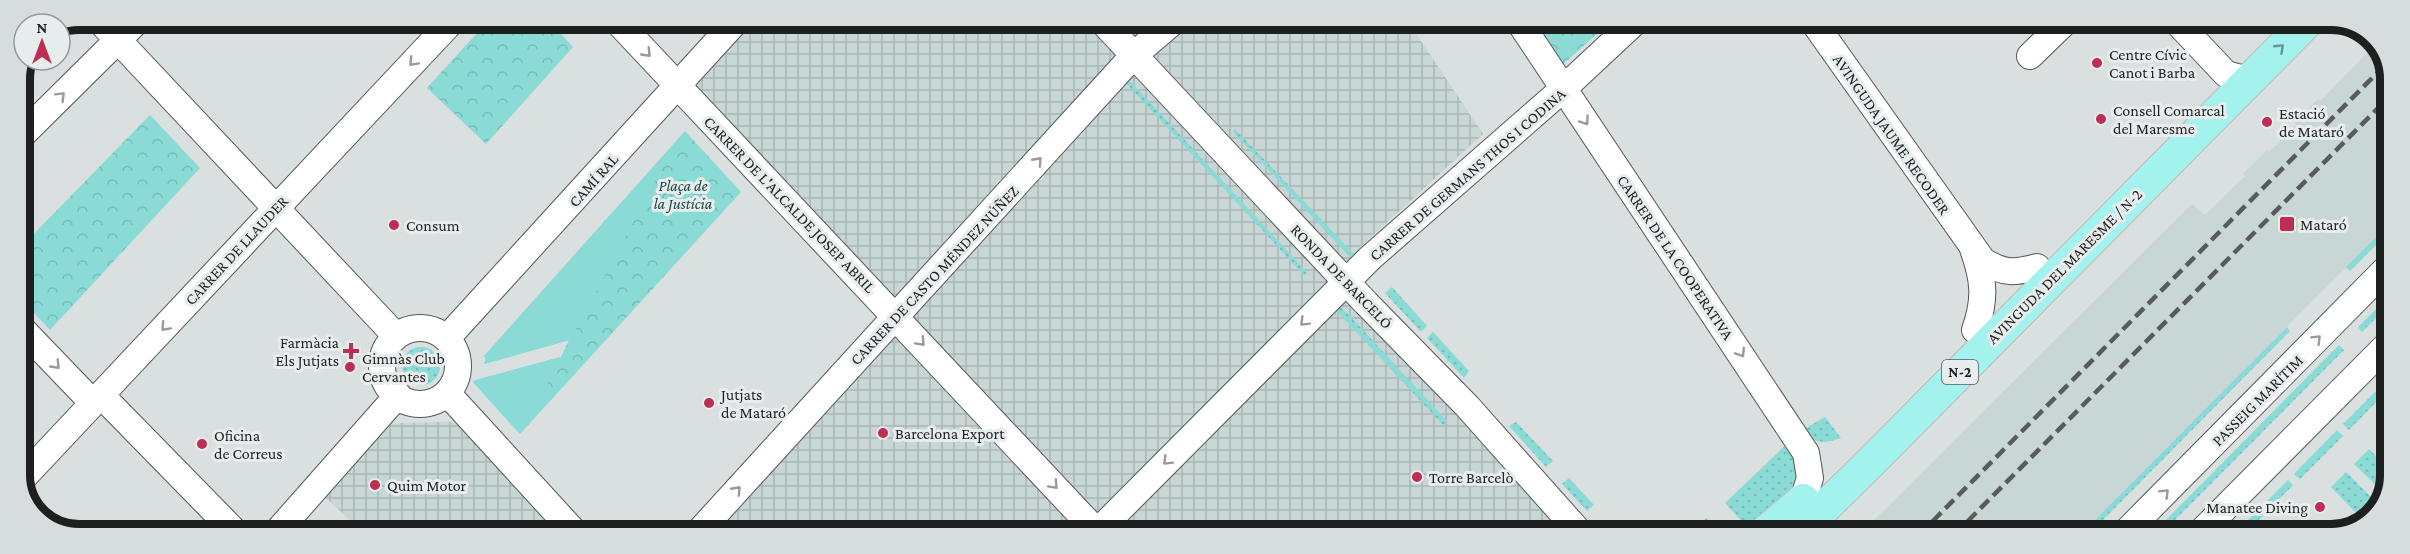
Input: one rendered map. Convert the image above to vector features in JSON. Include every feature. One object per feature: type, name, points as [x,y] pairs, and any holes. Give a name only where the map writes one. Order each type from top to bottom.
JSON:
[{"type":"main road","name":"AVINGUDA DEL MARESME / N-2","points":[[1805,524],[1864,468],[2238,75],[2270,30]]},
{"type":"main road","name":"AVINGUDA DEL MARESME / N-2","points":[[1775,524],[1803,500],[2037,267],[2238,75],[2296,30]]},
{"type":"street","points":[[108,30],[396,336]]},
{"type":"street","points":[[30,127],[128,30]]},
{"type":"street","name":"CARRER DE LLAUDER","points":[[30,470],[444,30]]},
{"type":"street","name":"CARRER DE L'ALCALDE JOSEP ABRIL","points":[[625,30],[896,316],[1088,524]]},
{"type":"street","name":"CAMÍ RAL","points":[[447,338],[728,30]]},
{"type":"street","name":"RONDA DE BARCELÓ","points":[[1110,30],[1467,406],[1572,524]]},
{"type":"street","name":"CARRER DE CASTO MÉNDEZ NÚÑEZ","points":[[706,524],[1134,56],[1164,30]]},
{"type":"street","name":"CARRER DE LA COOPERATIVA","points":[[1525,30],[1806,453],[1810,478],[1803,500]]},
{"type":"street","name":"CARRER DE GERMANS THOS I CODINA","points":[[1105,524],[1346,281],[1626,30]]},
{"type":"street","name":"AVINGUDA JAUME RECODER","points":[[1819,30],[1983,261],[2014,273],[2037,267]]},
{"type":"street","points":[[2030,56],[2057,30]]},
{"type":"street","points":[[2186,30],[2238,75]]},
{"type":"street","name":"AVINGUDA JAUME RECODER","points":[[1973,248],[1983,281],[1975,330]]},
{"type":"street","name":"PASSEIG MARÍTIM","points":[[2134,524],[2380,275]]},
{"type":"street","points":[[416,328],[426,328],[447,338],[458,356],[459,366],[457,376],[447,393],[440,399],[423,404],[405,400],[386,382],[382,366],[386,349],[396,336],[416,328]]},
{"type":"street","points":[[30,336],[227,524]]},
{"type":"street","points":[[2209,524],[2380,352]]},
{"type":"street","points":[[447,393],[567,524]]},
{"type":"street","points":[[284,524],[398,395]]},
{"type":"shaded area","points":[[728,30],[1414,30],[1483,134],[1358,249],[1346,281],[1572,524],[706,524],[896,316],[678,86]]},
{"type":"shaded area","points":[[2370,50],[2376,60],[2380,76],[2380,233],[2091,524],[1870,524],[2192,204],[2205,215],[2245,176],[2243,174],[2267,150],[2269,152],[2296,125],[2295,123],[2318,99],[2320,101]]},
{"type":"shaded area","points":[[472,421],[567,524],[354,524],[315,488],[373,424]]},
{"type":"green space","points":[[480,30],[557,30],[573,47],[486,144],[427,88]]},
{"type":"green space","points":[[1540,30],[1602,30],[1563,64]]},
{"type":"green space","points":[[1125,82],[1131,82],[1307,272],[1304,275]]},
{"type":"green space","points":[[150,115],[200,168],[50,330],[30,309],[30,238]]},
{"type":"green space","points":[[1235,129],[1357,256],[1348,255],[1233,132]]},
{"type":"green space","name":"Plaça de la Justícia","points":[[685,131],[741,192],[520,434],[473,382],[561,357],[569,340],[484,364],[486,359],[484,356]]},
{"type":"green space","points":[[677,141],[570,340],[484,364],[486,359],[484,356]]},
{"type":"green space","points":[[2380,233],[2380,241],[2350,271],[2346,267]]},
{"type":"green space","points":[[1392,287],[1427,326],[1421,332],[1385,293]]},
{"type":"green space","points":[[2380,305],[2380,314],[2362,332],[2358,327]]},
{"type":"green space","points":[[1333,307],[1340,307],[1348,314],[1447,421],[1443,425]]},
{"type":"green space","points":[[2287,327],[2290,331],[2099,524],[2091,524]]},
{"type":"green space","points":[[1433,332],[1469,371],[1464,378],[1427,338]]},
{"type":"green space","points":[[2339,345],[2344,350],[2171,524],[2162,524]]},
{"type":"green space","points":[[421,347],[434,353],[440,366],[434,379],[421,385],[408,379],[402,366],[408,353]]},
{"type":"green space","points":[[561,357],[520,434],[473,382],[476,380]]},
{"type":"green space","points":[[2380,387],[2380,398],[2349,430],[2343,424]]},
{"type":"green space","points":[[1825,417],[1841,438],[1820,441],[1799,432]]},
{"type":"green space","points":[[1516,422],[1553,461],[1546,467],[1509,426]]},
{"type":"green space","points":[[2337,430],[2343,436],[2300,479],[2294,474]]},
{"type":"green space","points":[[1792,439],[1801,458],[1795,488],[1753,524],[1744,524],[1725,503]]},
{"type":"green space","points":[[2369,449],[2380,460],[2378,487],[2354,464]]},
{"type":"green space","points":[[2346,472],[2373,499],[2370,505],[2358,515],[2331,487]]},
{"type":"green space","points":[[1569,478],[1594,505],[1587,511],[1562,484]]},
{"type":"green space","points":[[2288,480],[2293,485],[2255,524],[2245,523]]},
{"type":"green space","points":[[1706,518],[1712,524],[1700,524]]},
{"type":"railway","points":[[1930,524],[2379,71]]},
{"type":"railway","points":[[1965,524],[2380,106]]},
{"type":"place","name":"Centre Cívic Canot i Barba","points":[[2097,63]]},
{"type":"place","name":"Consell Comarcal del Maresme","points":[[2101,119]]},
{"type":"place","name":"Estació de Mataró","points":[[2267,122]]},
{"type":"place","name":"Mataró","points":[[2287,224]]},
{"type":"place","name":"Consum","points":[[394,225]]},
{"type":"place","name":"Farmàcia Els Jutjats","points":[[351,351]]},
{"type":"place","name":"Gimnàs Club Cervantes","points":[[350,367]]},
{"type":"place","name":"Jutjats de Mataró","points":[[709,403]]},
{"type":"place","name":"Barcelona Export","points":[[883,433]]},
{"type":"place","name":"Oficina de Correus","points":[[202,444]]},
{"type":"place","name":"Torre Barcelò","points":[[1417,477]]},
{"type":"place","name":"Quim Motor","points":[[375,485]]},
{"type":"place","name":"Manatee Diving","points":[[2320,507]]}]
